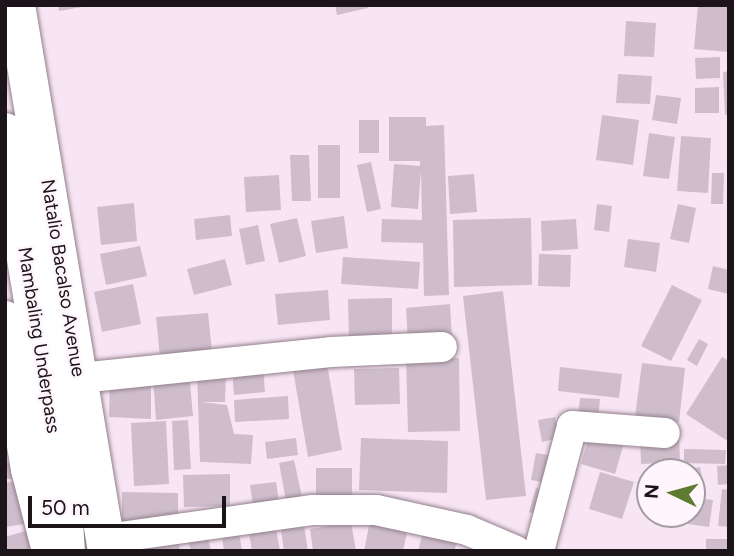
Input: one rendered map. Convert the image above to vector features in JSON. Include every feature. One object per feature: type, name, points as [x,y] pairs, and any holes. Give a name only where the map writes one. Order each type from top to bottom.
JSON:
[{"type":"main road","name":"Natalio Bacalso Avenue","points":[[16,5],[80,378],[99,547]]},
{"type":"main road","name":"Mambaling Underpass","points":[[5,132],[60,466]]},
{"type":"main road","points":[[5,320],[30,469],[51,551]]},
{"type":"main road","points":[[60,466],[99,547]]},
{"type":"main road","points":[[60,466],[66,551]]},
{"type":"street","points":[[80,378],[331,352],[442,347]]},
{"type":"street","points":[[539,551],[572,426],[665,433]]},
{"type":"street","points":[[99,547],[313,510],[376,510],[467,530],[516,551]]},
{"type":"building","points":[[58,5],[82,5],[82,7],[59,11]]},
{"type":"building","points":[[335,5],[367,5],[368,8],[337,15]]},
{"type":"building","points":[[698,5],[729,7],[729,52],[694,49]]},
{"type":"building","points":[[626,21],[656,23],[654,57],[624,56]]},
{"type":"building","points":[[720,57],[720,78],[696,79],[695,58]]},
{"type":"building","points":[[729,71],[729,114],[725,115],[723,72]]},
{"type":"building","points":[[618,74],[652,76],[650,104],[616,103]]},
{"type":"building","points":[[719,87],[719,113],[695,113],[695,88]]},
{"type":"building","points":[[656,95],[681,98],[677,124],[652,120]]},
{"type":"building","points":[[602,115],[639,120],[633,165],[596,160]]},
{"type":"building","points":[[389,117],[426,117],[426,126],[444,125],[449,295],[424,296],[423,243],[381,242],[382,219],[422,220],[421,171],[418,209],[391,207],[394,164],[420,166],[420,161],[389,161]]},
{"type":"building","points":[[359,120],[379,120],[379,153],[359,153]]},
{"type":"building","points":[[649,133],[675,137],[669,179],[643,176]]},
{"type":"building","points":[[681,136],[711,138],[708,193],[677,191]]},
{"type":"building","points":[[318,145],[340,145],[340,198],[318,198]]},
{"type":"building","points":[[290,155],[309,155],[311,201],[292,201]]},
{"type":"building","points":[[371,162],[381,209],[367,212],[357,165]]},
{"type":"building","points":[[712,173],[724,173],[723,204],[711,204]]},
{"type":"building","points":[[474,174],[477,212],[450,214],[448,176]]},
{"type":"building","points":[[279,175],[281,210],[246,212],[244,177]]},
{"type":"building","points":[[134,203],[137,241],[101,245],[97,207]]},
{"type":"building","points":[[597,204],[612,206],[609,232],[594,230]]},
{"type":"building","points":[[678,204],[696,208],[689,243],[670,239]]},
{"type":"building","points":[[230,215],[232,236],[196,240],[194,219]]},
{"type":"building","points":[[344,216],[348,248],[316,253],[311,221]]},
{"type":"building","points":[[297,218],[306,256],[279,263],[270,224]]},
{"type":"building","points":[[531,218],[532,285],[454,287],[453,220]]},
{"type":"building","points":[[576,219],[578,249],[542,251],[541,221]]},
{"type":"building","points":[[258,225],[265,261],[246,265],[239,229]]},
{"type":"building","points":[[628,239],[660,243],[656,272],[624,267]]},
{"type":"building","points":[[140,246],[147,276],[106,285],[100,254]]},
{"type":"building","points":[[539,254],[571,255],[570,287],[538,286]]},
{"type":"building","points":[[343,257],[420,262],[418,289],[341,284]]},
{"type":"building","points":[[225,259],[232,285],[194,295],[187,269]]},
{"type":"building","points":[[713,266],[729,270],[729,294],[708,289]]},
{"type":"building","points":[[133,284],[141,324],[102,332],[94,292]]},
{"type":"building","points":[[672,285],[702,300],[671,361],[641,346]]},
{"type":"building","points":[[328,290],[330,320],[278,325],[275,294]]},
{"type":"building","points":[[503,291],[526,496],[486,500],[463,296]]},
{"type":"building","points":[[392,298],[392,339],[349,340],[348,299]]},
{"type":"building","points":[[450,304],[452,339],[408,342],[406,308]]},
{"type":"building","points":[[208,313],[212,352],[160,357],[156,317]]},
{"type":"building","points":[[699,339],[708,344],[697,366],[687,360]]},
{"type":"building","points":[[722,357],[729,361],[729,442],[686,414]]},
{"type":"building","points":[[459,358],[460,431],[408,432],[406,359]]},
{"type":"building","points":[[642,363],[685,368],[679,422],[635,417]]},
{"type":"building","points":[[327,364],[342,450],[308,457],[293,370]]},
{"type":"building","points":[[263,367],[265,392],[234,395],[232,369]]},
{"type":"building","points":[[560,367],[622,374],[619,398],[558,391]]},
{"type":"building","points":[[399,368],[400,404],[355,405],[354,369]]},
{"type":"building","points":[[197,370],[226,371],[225,402],[201,402],[227,405],[234,434],[253,435],[251,464],[200,462]]},
{"type":"building","points":[[189,372],[193,416],[156,420],[153,376]]},
{"type":"building","points":[[110,378],[151,378],[151,419],[109,417]]},
{"type":"building","points":[[288,396],[289,419],[235,422],[234,400]]},
{"type":"building","points":[[580,398],[600,399],[598,420],[578,418]]},
{"type":"building","points":[[555,417],[559,438],[542,442],[538,420]]},
{"type":"building","points":[[188,420],[191,469],[174,470],[172,421]]},
{"type":"building","points":[[166,421],[169,484],[134,486],[131,423]]},
{"type":"building","points":[[590,433],[624,443],[615,474],[581,464]]},
{"type":"building","points":[[679,434],[680,458],[641,458],[640,435]]},
{"type":"building","points":[[296,438],[298,455],[267,459],[265,442]]},
{"type":"building","points":[[361,438],[448,441],[447,493],[359,490]]},
{"type":"building","points":[[684,449],[726,450],[725,464],[706,464],[706,458],[684,458]]},
{"type":"building","points":[[536,453],[559,457],[554,484],[531,480]]},
{"type":"building","points":[[294,460],[302,497],[286,501],[279,463]]},
{"type":"building","points":[[5,463],[12,463],[13,479],[5,479]]},
{"type":"building","points":[[729,465],[729,484],[718,485],[717,466]]},
{"type":"building","points":[[316,468],[352,468],[352,496],[316,495]]},
{"type":"building","points":[[600,472],[634,482],[622,519],[589,509]]},
{"type":"building","points":[[230,474],[230,506],[184,507],[183,475]]},
{"type":"building","points":[[23,480],[30,523],[5,527],[5,483]]},
{"type":"building","points":[[276,482],[280,509],[254,512],[250,485]]},
{"type":"building","points":[[536,488],[550,492],[543,516],[529,512]]},
{"type":"building","points":[[722,489],[729,490],[729,527],[718,526]]},
{"type":"building","points":[[122,492],[178,493],[178,529],[122,529]]},
{"type":"building","points":[[706,499],[713,500],[709,527],[706,527]]},
{"type":"building","points":[[372,511],[410,519],[403,551],[364,551]]},
{"type":"building","points":[[303,519],[308,551],[284,551],[280,523]]},
{"type":"building","points":[[275,522],[280,551],[252,551],[248,527]]},
{"type":"building","points":[[351,522],[356,551],[313,551],[310,529]]},
{"type":"building","points":[[238,526],[242,551],[224,551],[221,529]]},
{"type":"building","points":[[206,529],[211,551],[191,551],[186,534]]},
{"type":"building","points":[[29,530],[35,551],[5,551],[5,537]]},
{"type":"building","points":[[423,532],[457,542],[454,551],[418,551]]},
{"type":"building","points":[[177,533],[180,551],[142,551],[140,541]]},
{"type":"building","points":[[706,539],[729,539],[729,551],[706,551]]}]
